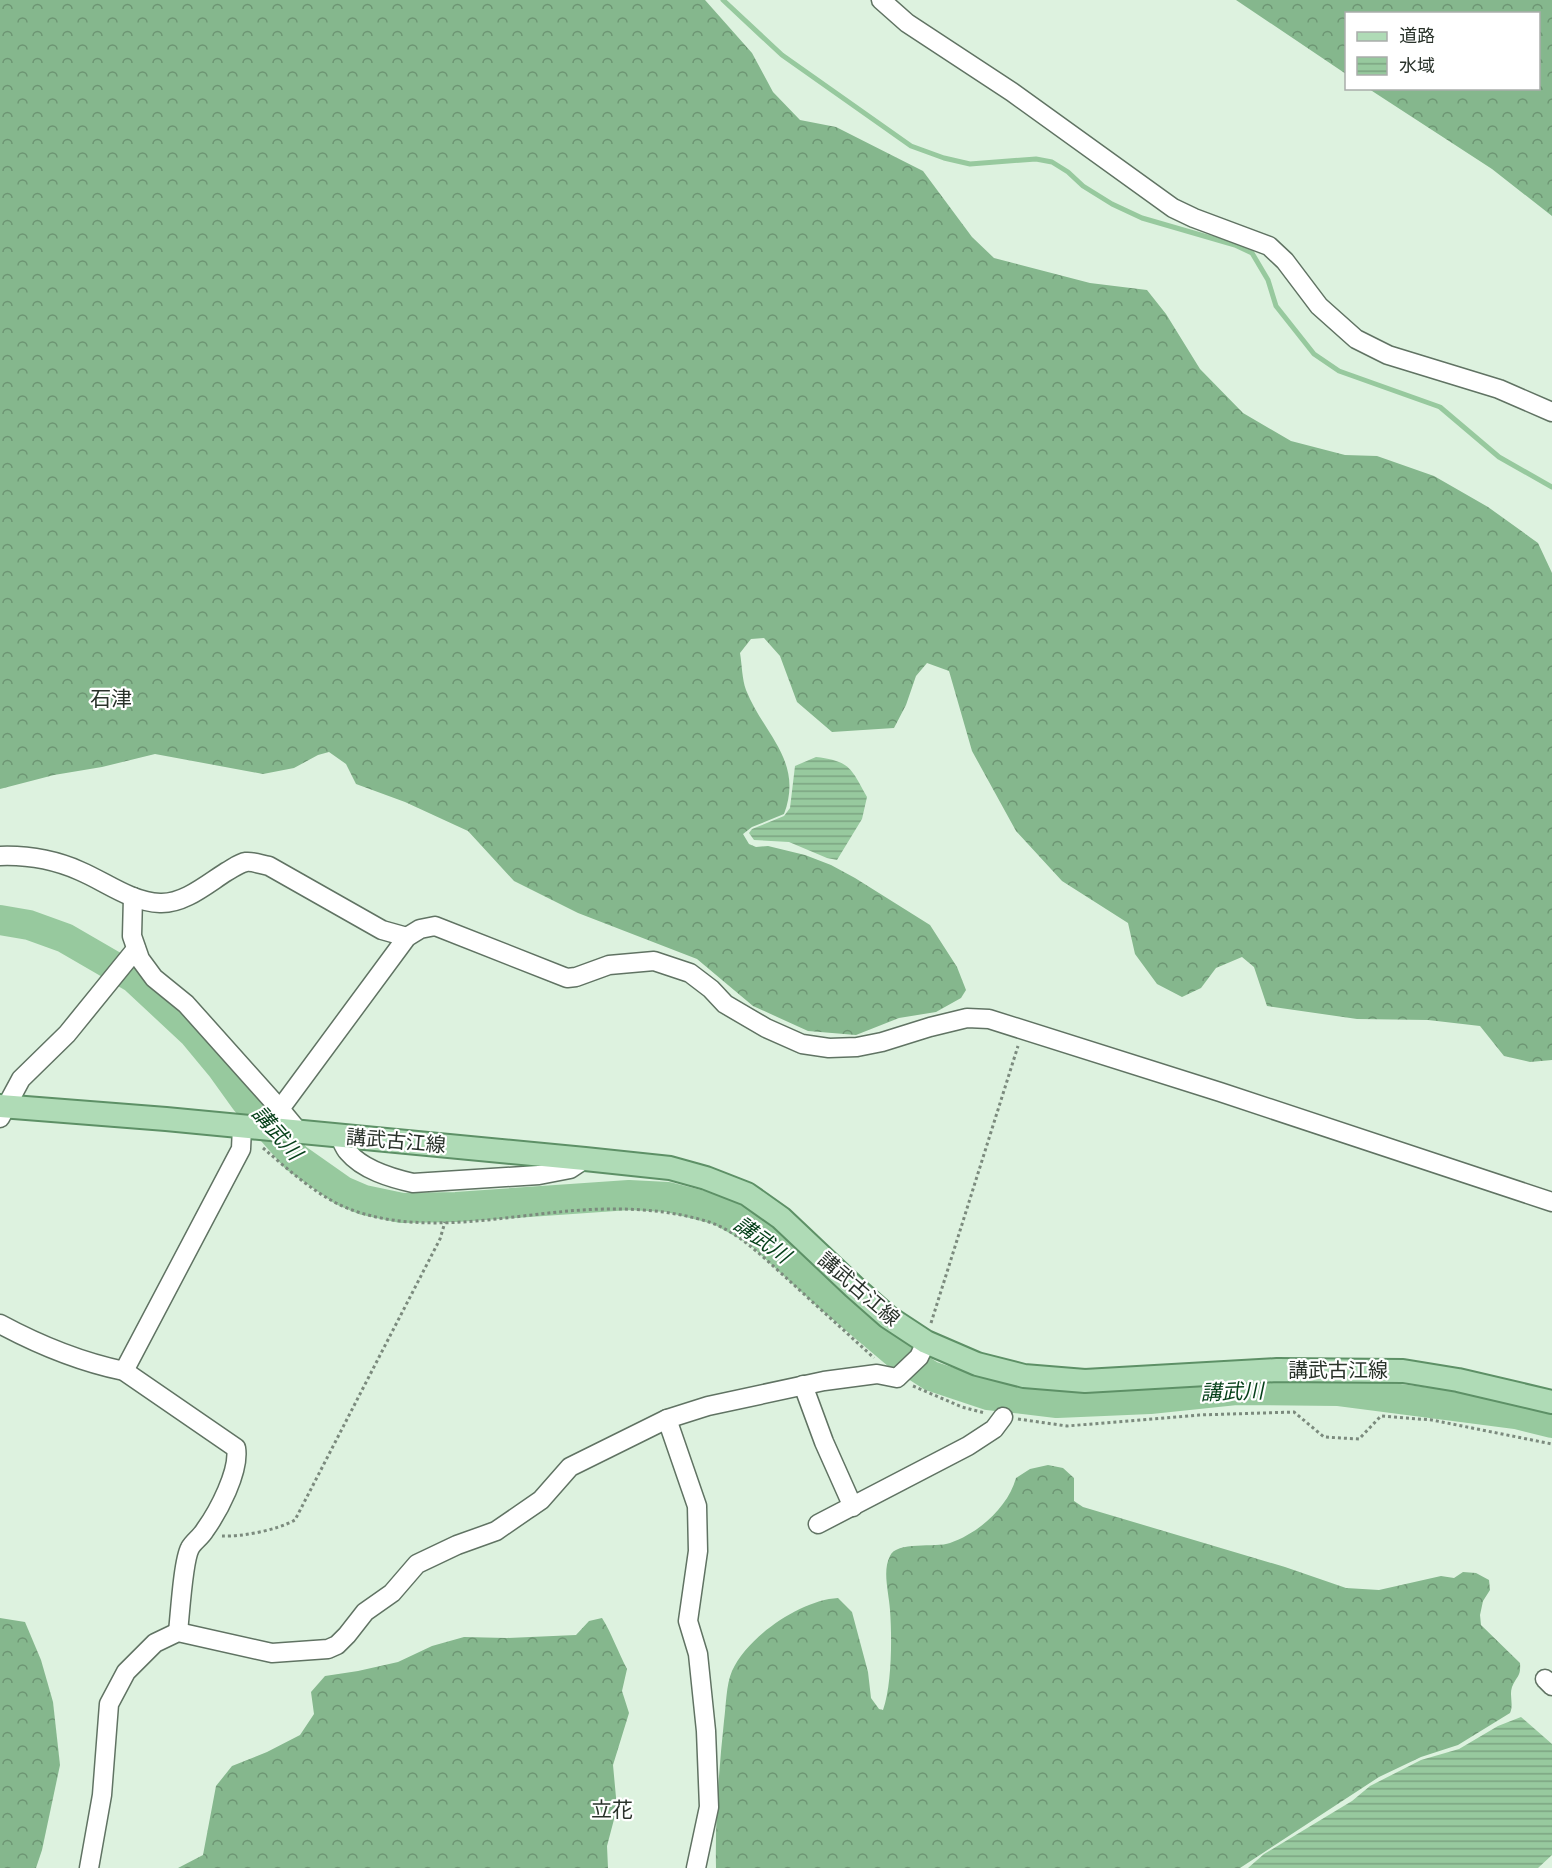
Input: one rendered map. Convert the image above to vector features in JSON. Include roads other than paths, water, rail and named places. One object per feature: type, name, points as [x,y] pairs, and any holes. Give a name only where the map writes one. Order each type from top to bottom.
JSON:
[{"type":"main road","name":"講武古江線","points":[[2,1110],[294,1131],[670,1168],[706,1178],[747,1194],[781,1218],[922,1349],[1024,1376],[1085,1381],[1277,1370],[1403,1371],[1458,1380],[1552,1402]]},
{"type":"street","points":[[881,0],[907,23],[1012,92],[1173,208],[1269,246],[1285,261],[1319,306],[1356,339],[1388,355],[1499,389],[1552,412]]},
{"type":"street","points":[[0,856],[32,857],[54,861],[81,871],[133,897],[163,904],[177,901],[236,866],[246,862],[257,863],[269,866],[382,930],[407,937]]},
{"type":"street","points":[[2,1110],[21,1079],[67,1034],[132,955],[133,897]]},
{"type":"street","points":[[280,1108],[407,937],[420,929],[435,926],[567,978],[576,977],[609,964],[654,962],[690,973],[711,989],[725,1004],[766,1028],[802,1044],[829,1048],[857,1047],[966,1018],[989,1019],[1552,1203]]},
{"type":"street","points":[[132,955],[140,959],[154,978],[186,1004],[280,1108],[294,1131]]},
{"type":"street","points":[[124,1371],[241,1149],[248,1128]]},
{"type":"street","points":[[339,1136],[348,1152],[362,1164],[396,1179],[413,1183],[538,1175],[570,1168],[585,1159]]},
{"type":"street","points":[[0,1324],[63,1353],[124,1371],[236,1448],[238,1459],[220,1503],[206,1530],[190,1549],[178,1632]]},
{"type":"street","points":[[89,1868],[102,1795],[109,1704],[126,1672],[155,1643],[178,1632],[272,1653],[328,1649],[347,1635],[365,1612],[392,1593],[417,1564],[456,1545],[496,1531],[541,1500],[570,1467],[667,1419],[708,1406],[803,1385],[877,1374],[901,1376],[922,1349]]},
{"type":"street","points":[[803,1385],[824,1442],[853,1507]]},
{"type":"street","points":[[818,1524],[968,1446],[994,1429],[1004,1417]]},
{"type":"street","points":[[667,1419],[697,1506],[698,1551],[688,1621],[698,1654],[706,1731],[709,1807],[696,1868]]},
{"type":"water","points":[[816,757],[843,764],[853,773],[867,797],[862,819],[837,860],[789,842],[754,840],[749,833],[752,829],[784,816],[790,808],[795,766]]},
{"type":"water","points":[[1521,1717],[1552,1744],[1552,1855],[1538,1868],[1248,1868],[1264,1854],[1352,1801],[1370,1786],[1421,1760],[1459,1749],[1498,1726]]},
{"type":"waterway","points":[[723,0],[782,55],[911,146],[944,158],[970,164],[1036,159],[1052,162],[1068,172],[1083,186],[1112,204],[1142,218],[1235,245],[1252,253],[1268,280],[1276,306],[1314,354],[1339,371],[1440,407],[1499,457],[1552,487]]},
{"type":"waterway","name":"講武川","points":[[0,920],[29,925],[65,938],[134,978],[193,1033],[245,1100],[296,1158],[343,1191],[364,1200],[402,1208],[456,1207],[629,1195],[668,1197],[719,1210],[758,1232],[827,1295],[897,1354],[931,1376],[988,1395],[1057,1403],[1150,1399],[1236,1390],[1339,1391],[1516,1414],[1552,1423]]},
{"type":"district","name":"石津","points":[[111,699]]},
{"type":"district","name":"立花","points":[[612,1810]]}]
